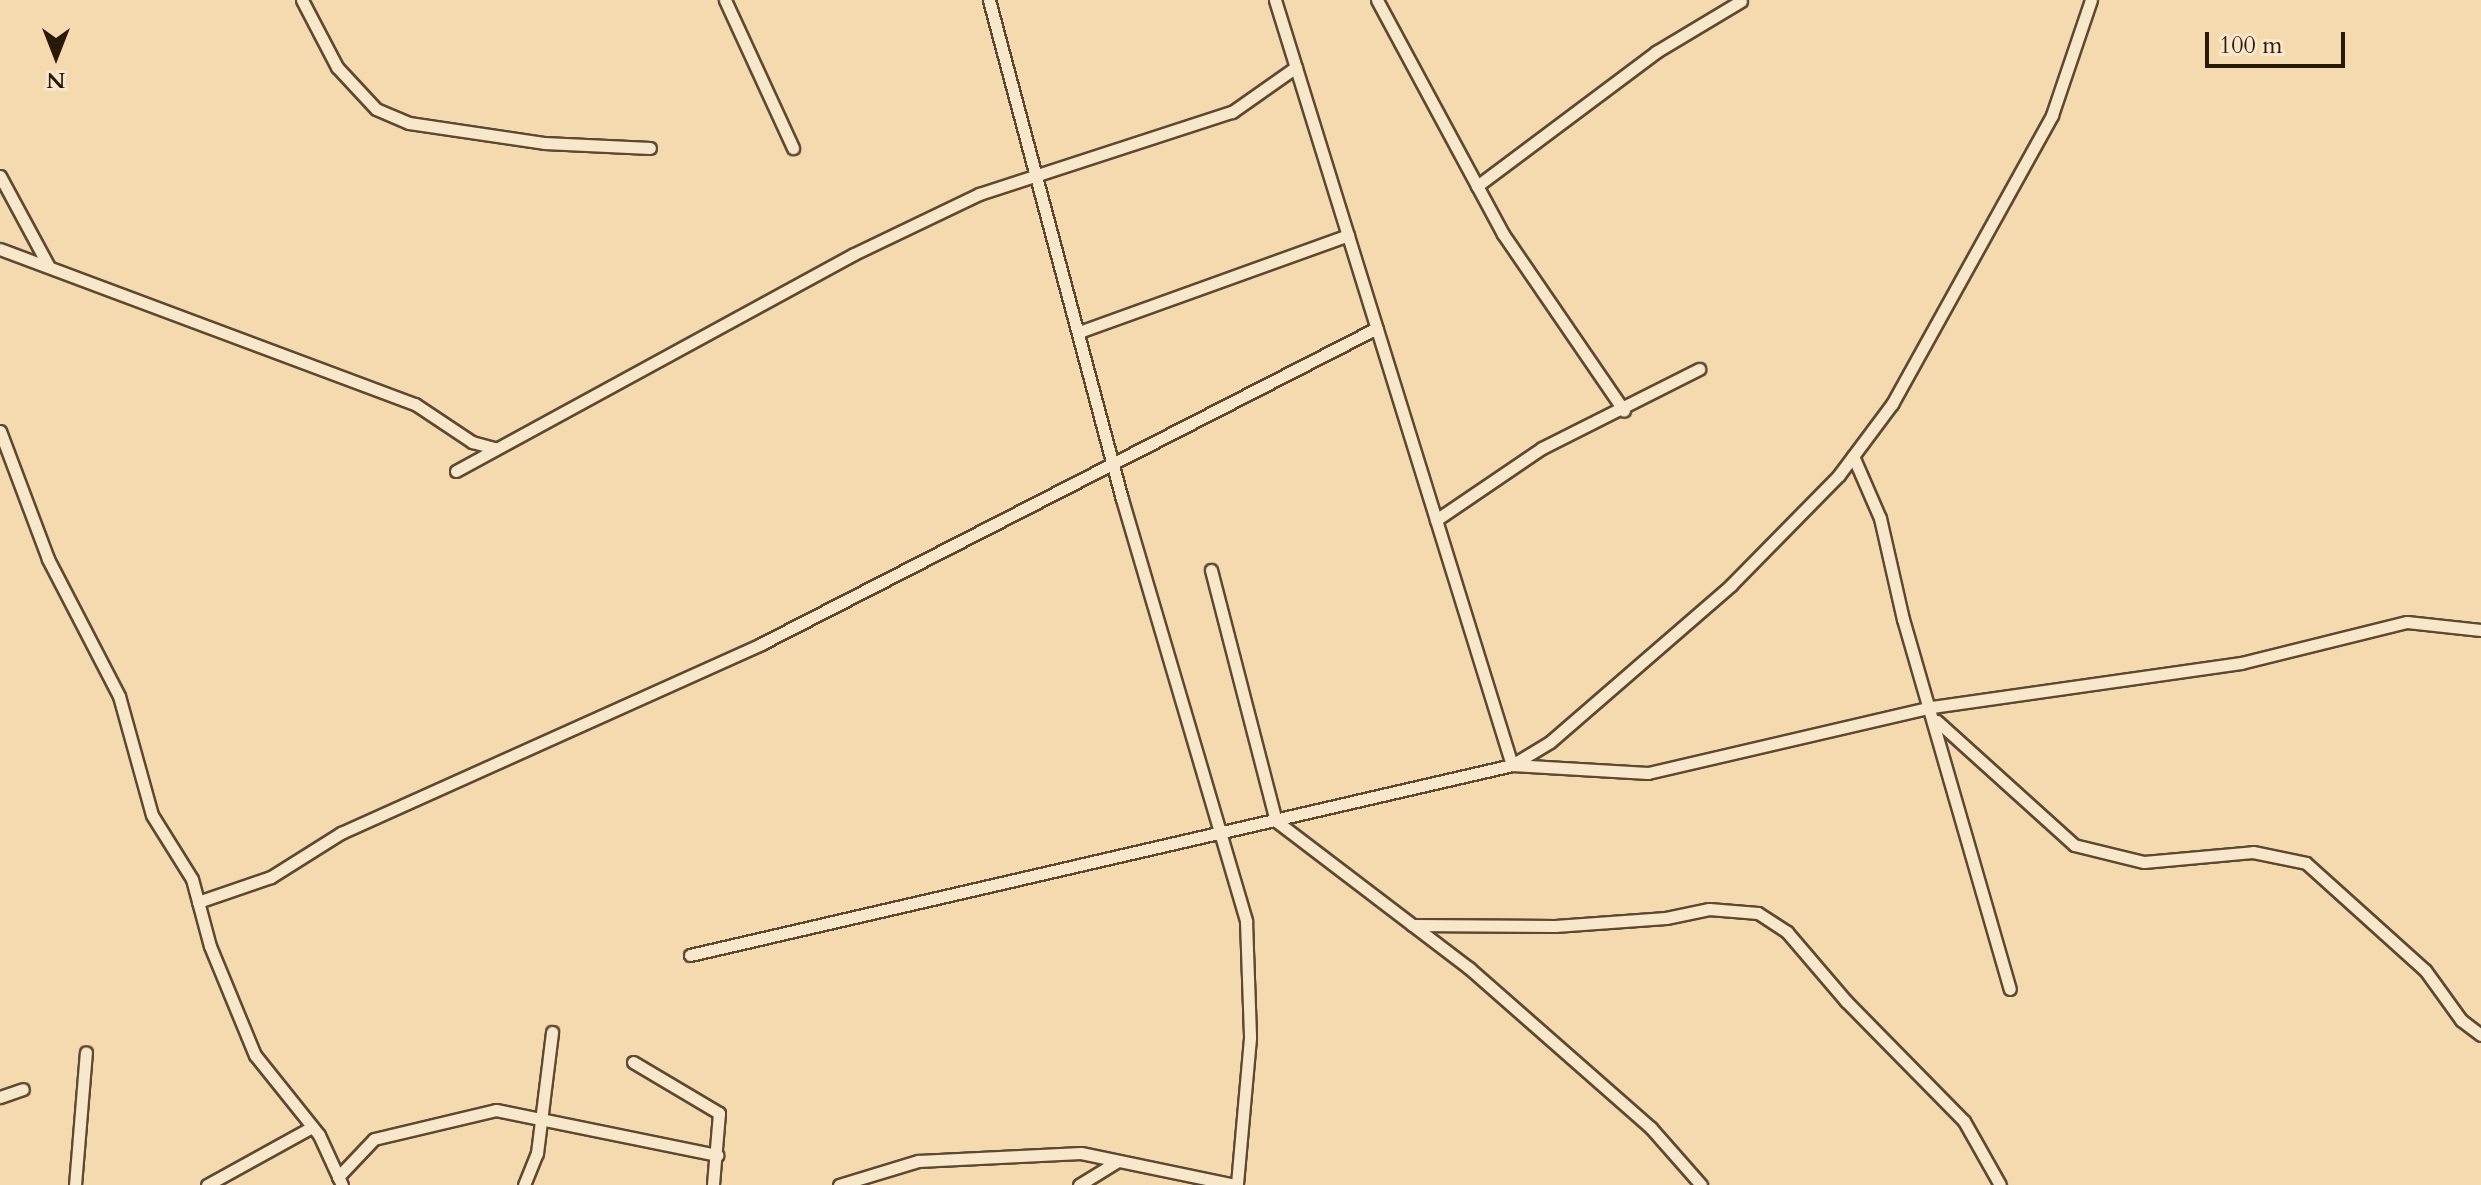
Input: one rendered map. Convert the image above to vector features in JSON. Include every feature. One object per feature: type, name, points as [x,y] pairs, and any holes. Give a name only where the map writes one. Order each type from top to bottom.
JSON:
[{"type":"street","points":[[302,0],[337,67],[376,109],[409,123],[544,143],[650,148]]},
{"type":"street","points":[[725,0],[793,148]]},
{"type":"street","points":[[839,1185],[918,1161],[1081,1153],[1237,1185],[1250,975],[1246,921],[1217,832],[1112,461],[1040,176],[989,0]]},
{"type":"street","points":[[1275,0],[1512,765]]},
{"type":"street","points":[[1377,0],[1503,234],[1624,411]]},
{"type":"street","points":[[1512,765],[1583,717],[1687,624],[1853,456],[1892,404],[2052,115],[2091,0]]},
{"type":"street","points":[[1477,186],[1656,52],[1741,1]]},
{"type":"street","points":[[456,471],[854,254],[979,194],[1232,112],[1296,67]]},
{"type":"street","points":[[0,176],[49,267]]},
{"type":"street","points":[[1079,332],[1348,235]]},
{"type":"street","points":[[0,249],[415,404],[472,442],[495,448]]},
{"type":"street","points":[[198,902],[271,877],[341,833],[761,644],[1112,461],[1377,328]]},
{"type":"street","points":[[1436,520],[1542,448],[1624,411],[1699,369]]},
{"type":"street","points":[[0,431],[48,559],[119,696],[152,815],[185,862],[217,967],[255,1055],[312,1127],[340,1181],[374,1139],[496,1110],[540,1116],[717,1155]]},
{"type":"street","points":[[1853,456],[1880,518],[1903,619],[1937,721],[1959,821],[2010,989]]},
{"type":"street","points":[[1211,570],[1276,821],[1412,925],[1651,1128],[1701,1185]]},
{"type":"street","points":[[690,955],[1217,832],[1276,821],[1374,793],[1512,765],[1648,773],[1932,707],[2241,663],[2407,622],[2481,630]]},
{"type":"street","points":[[1937,721],[2074,845],[2144,862],[2253,852],[2306,863],[2425,970],[2461,1020],[2481,1035]]},
{"type":"street","points":[[1412,925],[1555,926],[1666,918],[1709,909],[1758,913],[1787,932],[1846,1001],[1964,1121],[2000,1185]]},
{"type":"street","points":[[524,1185],[537,1153],[552,1032]]},
{"type":"street","points":[[75,1185],[86,1052]]},
{"type":"street","points":[[633,1062],[719,1113],[713,1185]]},
{"type":"street","points":[[0,1097],[23,1089]]},
{"type":"street","points":[[207,1185],[312,1127]]},
{"type":"street","points":[[1079,1185],[1118,1161]]}]
